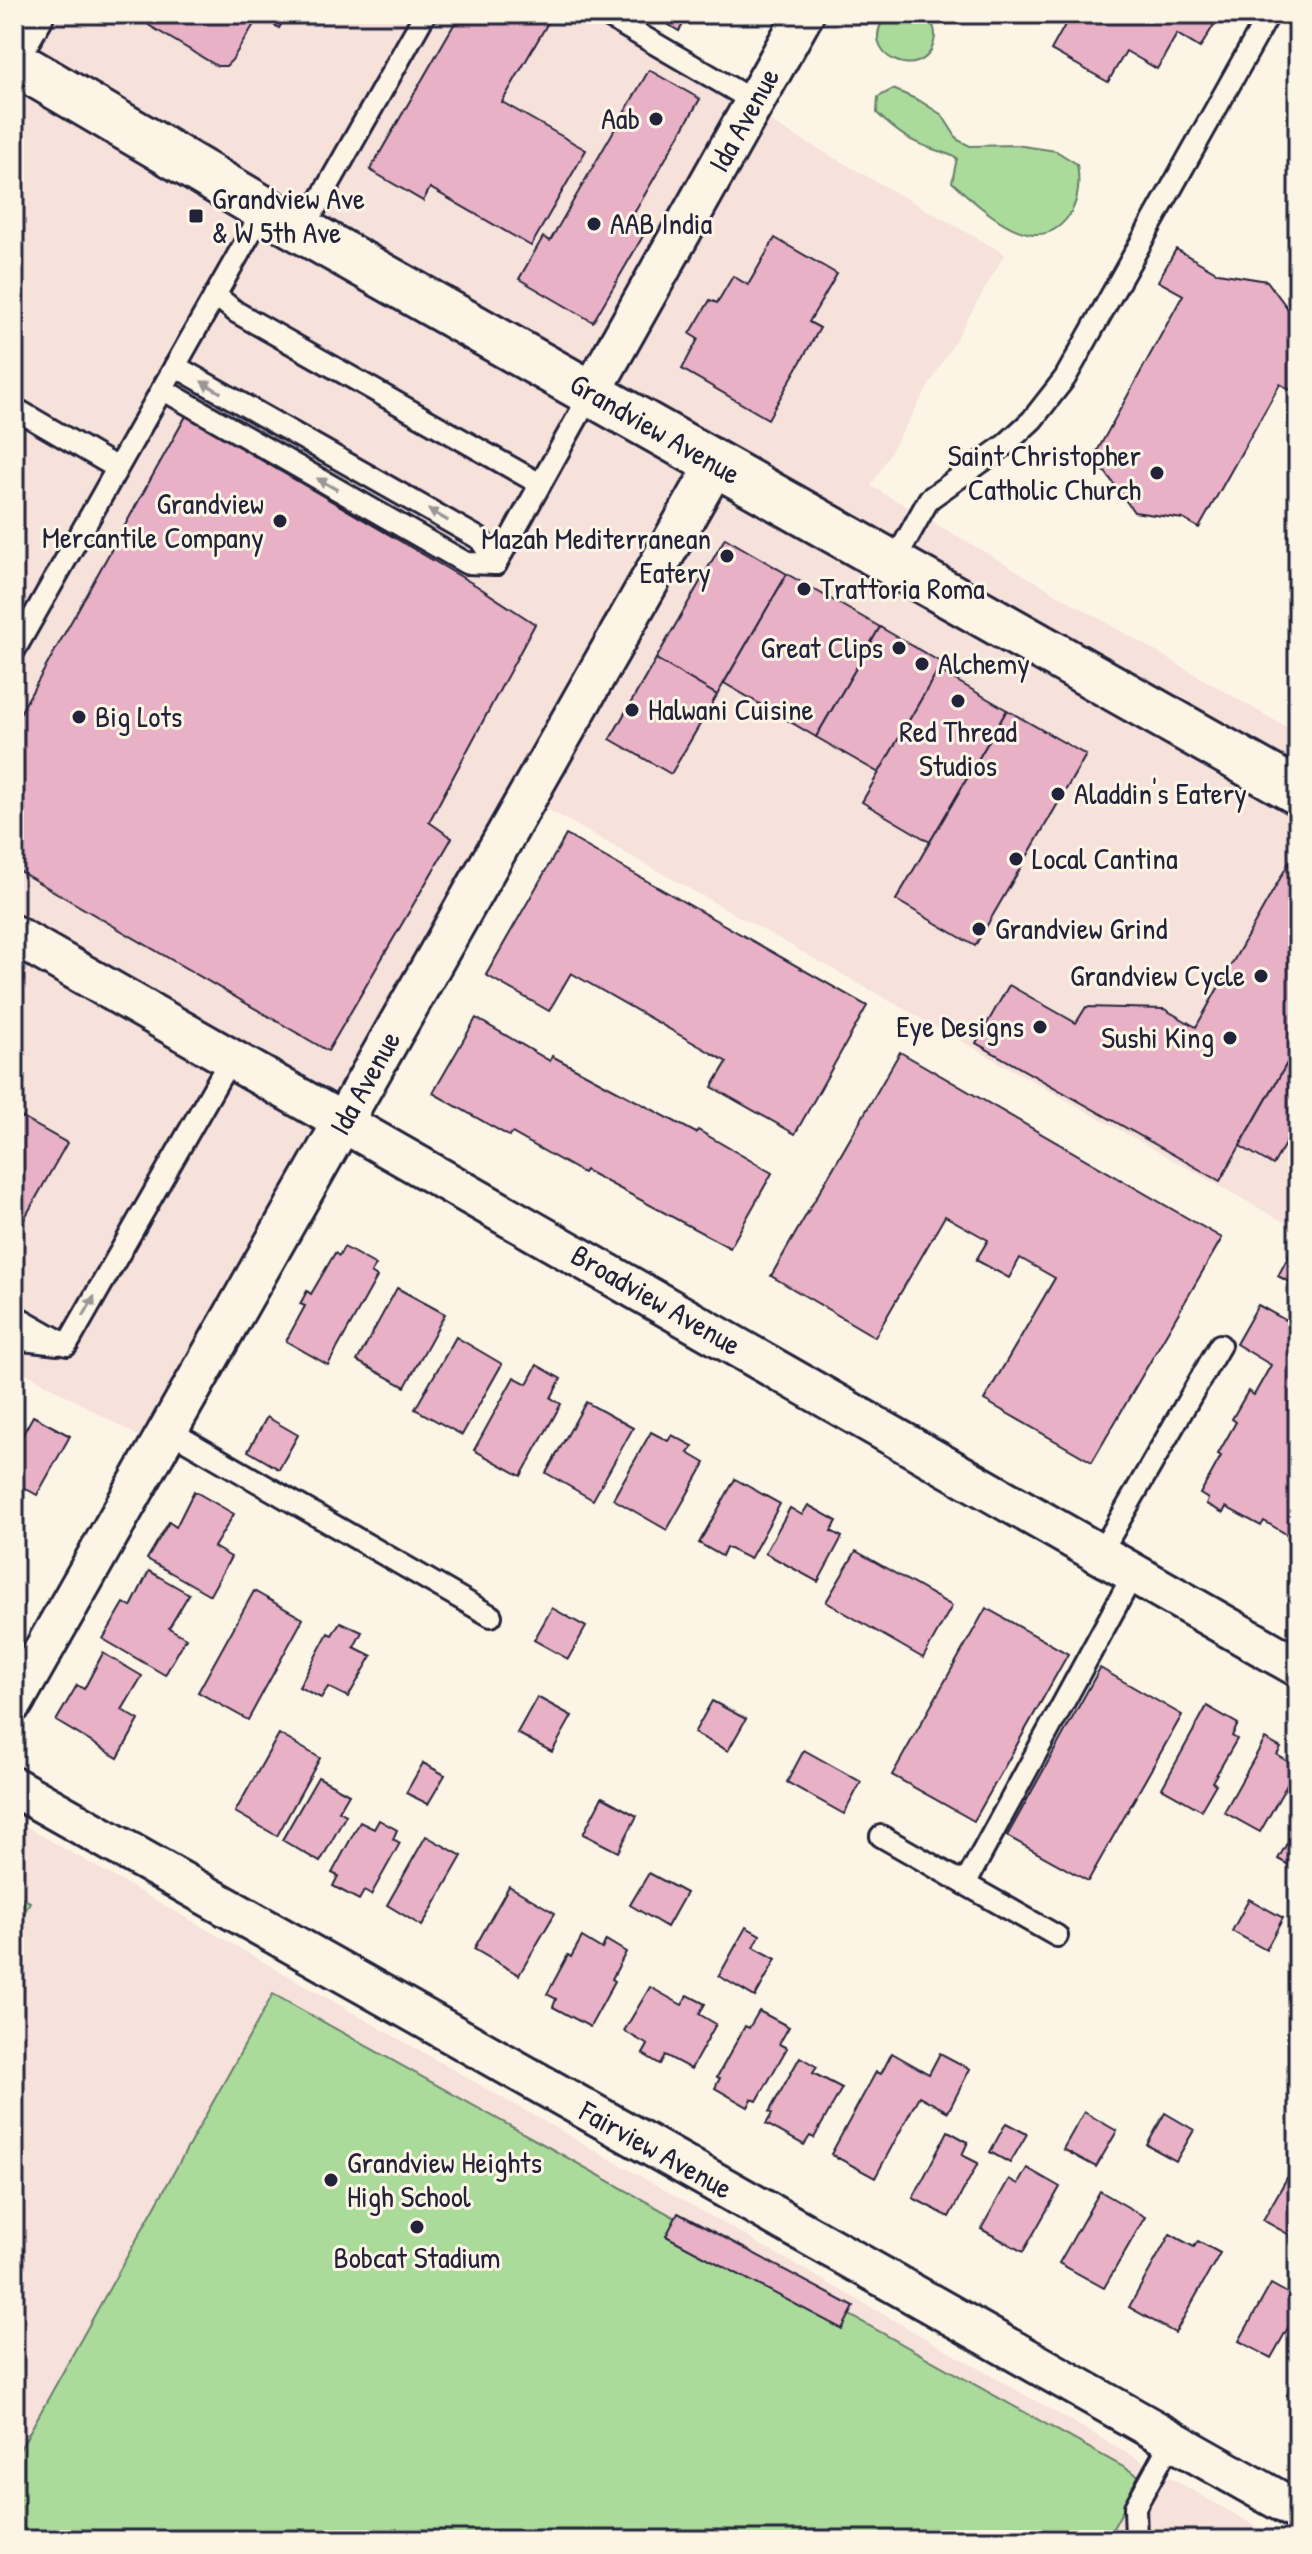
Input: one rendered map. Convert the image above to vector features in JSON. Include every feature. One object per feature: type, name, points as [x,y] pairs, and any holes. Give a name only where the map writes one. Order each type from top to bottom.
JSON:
[{"type":"main road","points":[[14,43],[31,14]]},
{"type":"main road","name":"Grandview Avenue","points":[[14,62],[264,209],[1298,792]]},
{"type":"street","name":"Ida Avenue","points":[[591,393],[804,14]]},
{"type":"street","name":"Ida Avenue","points":[[14,1702],[716,464]]},
{"type":"street","name":"Broadview Avenue","points":[[14,935],[1298,1667]]},
{"type":"street","name":"Fairview Avenue","points":[[14,1787],[1298,2511]]},
{"type":"lane","points":[[303,230],[425,14]]},
{"type":"lane","points":[[604,14],[755,102]]},
{"type":"lane","points":[[893,564],[929,499],[1014,437],[1032,420],[1065,378],[1269,14]]},
{"type":"lane","points":[[14,651],[264,209]]},
{"type":"lane","points":[[215,295],[236,312],[540,484]]},
{"type":"lane","points":[[175,366],[480,539],[496,564]]},
{"type":"lane","points":[[162,389],[466,563],[496,564]]},
{"type":"lane","points":[[496,564],[591,393]]},
{"type":"lane","points":[[14,408],[117,468]]},
{"type":"lane","points":[[67,1345],[231,1058]]},
{"type":"lane","points":[[14,1315],[67,1345]]},
{"type":"lane","points":[[14,1339],[67,1345]]},
{"type":"lane","points":[[1100,1554],[1220,1345]]},
{"type":"lane","points":[[168,1430],[491,1616]]},
{"type":"lane","points":[[965,1884],[1134,1573]]},
{"type":"lane","points":[[881,1836],[1057,1936]]},
{"type":"lane","points":[[1136,2540],[1135,2507],[1172,2440]]},
{"type":"shaded area","points":[[14,14],[590,14],[776,125],[1005,254],[871,486],[1298,734],[1298,1230],[526,797],[152,1444],[14,1366]]},
{"type":"shaded area","name":"Bobcat Stadium","points":[[14,1820],[1280,2540],[14,2540]]},
{"type":"green space","points":[[888,14],[925,14],[935,34],[928,55],[918,62],[906,63],[894,60],[884,52],[879,42],[879,29]]},
{"type":"green space","points":[[893,89],[942,115],[958,140],[970,146],[1016,145],[1056,151],[1077,164],[1078,192],[1067,218],[1054,230],[1039,234],[1023,232],[992,216],[952,182],[957,158],[908,138],[877,113],[878,97]]},
{"type":"green space","points":[[14,1894],[30,1902],[14,1934]]},
{"type":"green space","name":"Bobcat Stadium","points":[[273,1994],[1141,2477],[1112,2530],[1114,2540],[14,2540],[14,2460]]},
{"type":"building","points":[[138,14],[287,14],[279,28],[259,16],[232,60],[226,66],[217,66],[150,26]]},
{"type":"building","points":[[460,14],[553,14],[502,102],[586,150],[531,246],[430,188],[423,201],[370,170]]},
{"type":"building","points":[[651,14],[689,14],[679,31]]},
{"type":"building","points":[[1071,14],[1200,14],[1215,23],[1200,48],[1177,34],[1157,69],[1126,51],[1108,82],[1051,50]]},
{"type":"building","points":[[649,70],[700,99],[633,215],[650,224],[593,322],[519,279],[543,237],[550,241]]},
{"type":"building","points":[[775,238],[837,274],[809,322],[820,328],[768,419],[682,369],[698,339],[690,334],[710,300],[717,303],[733,276],[748,285]]},
{"type":"building","points":[[1176,249],[1218,273],[1267,281],[1298,322],[1298,394],[1280,384],[1199,528],[1183,519],[1134,512],[1106,473],[1090,464],[1183,295],[1158,281]]},
{"type":"building","points":[[186,416],[477,586],[535,624],[429,822],[452,838],[328,1051],[14,868],[14,724]]},
{"type":"building","points":[[725,538],[787,574],[717,695],[656,659]]},
{"type":"building","points":[[787,574],[880,627],[816,737],[724,683]]},
{"type":"building","points":[[880,627],[942,663],[879,773],[816,737]]},
{"type":"building","points":[[656,659],[717,695],[671,774],[610,739]]},
{"type":"building","points":[[938,670],[1007,710],[930,842],[862,802]]},
{"type":"building","points":[[1007,710],[1086,755],[975,946],[896,900]]},
{"type":"building","points":[[566,835],[867,1006],[795,1134],[712,1087],[727,1062],[571,973],[549,1011],[486,975]]},
{"type":"building","points":[[1291,859],[1298,863],[1298,1044],[1220,1181],[976,1043],[1009,985],[1076,1023],[1086,1007],[1164,1009],[1196,1027]]},
{"type":"building","points":[[476,1018],[550,1061],[552,1056],[696,1133],[698,1130],[772,1173],[730,1248],[512,1133],[509,1136],[433,1093]]},
{"type":"building","points":[[1298,1044],[1298,1121],[1273,1165],[1240,1146]]},
{"type":"building","points":[[900,1052],[1222,1238],[1092,1462],[984,1400],[1055,1278],[1020,1258],[1009,1278],[976,1260],[988,1240],[945,1216],[875,1337],[771,1276]]},
{"type":"building","points":[[14,1113],[67,1143],[14,1237]]},
{"type":"building","points":[[1298,1238],[1298,1287],[1278,1276]]},
{"type":"building","points":[[344,1247],[376,1265],[371,1273],[377,1277],[328,1365],[286,1341],[305,1306],[300,1304],[307,1291],[311,1294],[335,1253],[339,1256]]},
{"type":"building","points":[[397,1288],[445,1314],[405,1387],[357,1361]]},
{"type":"building","points":[[1258,1305],[1298,1327],[1298,1541],[1264,1521],[1261,1526],[1226,1507],[1223,1513],[1206,1504],[1208,1499],[1200,1494],[1236,1422],[1232,1419],[1248,1391],[1254,1395],[1271,1365],[1236,1344]]},
{"type":"building","points":[[456,1337],[502,1364],[462,1435],[415,1409]]},
{"type":"building","points":[[537,1365],[561,1379],[551,1398],[561,1404],[521,1476],[474,1450],[514,1377],[527,1384]]},
{"type":"building","points":[[586,1402],[633,1428],[593,1500],[546,1473]]},
{"type":"building","points":[[33,1416],[70,1436],[37,1495],[14,1482],[14,1450]]},
{"type":"building","points":[[267,1417],[298,1435],[279,1469],[248,1451]]},
{"type":"building","points":[[651,1432],[668,1441],[672,1435],[693,1446],[688,1453],[705,1463],[667,1530],[613,1499]]},
{"type":"building","points":[[735,1479],[780,1504],[750,1559],[726,1547],[722,1556],[699,1543]]},
{"type":"building","points":[[194,1491],[234,1514],[214,1547],[231,1557],[210,1595],[147,1559],[169,1522],[176,1527]]},
{"type":"building","points":[[808,1505],[837,1521],[831,1531],[842,1537],[818,1582],[765,1553],[790,1508],[802,1515]]},
{"type":"building","points":[[856,1551],[952,1606],[923,1658],[826,1602]]},
{"type":"building","points":[[149,1571],[189,1594],[169,1628],[186,1638],[165,1675],[103,1639],[124,1603],[131,1607]]},
{"type":"building","points":[[254,1591],[303,1619],[248,1720],[198,1692]]},
{"type":"building","points":[[552,1608],[586,1627],[568,1659],[534,1640]]},
{"type":"building","points":[[986,1608],[1068,1654],[974,1821],[892,1775]]},
{"type":"building","points":[[340,1622],[362,1632],[354,1647],[372,1656],[348,1697],[328,1687],[321,1698],[299,1687],[328,1633],[332,1635]]},
{"type":"building","points":[[103,1653],[142,1676],[122,1710],[139,1720],[118,1758],[56,1721],[77,1685],[84,1689]]},
{"type":"building","points":[[1100,1668],[1182,1715],[1088,1881],[1007,1836]]},
{"type":"building","points":[[537,1697],[572,1716],[552,1752],[517,1733]]},
{"type":"building","points":[[712,1701],[746,1719],[728,1751],[694,1733]]},
{"type":"building","points":[[1207,1706],[1238,1724],[1232,1736],[1237,1739],[1212,1782],[1216,1784],[1201,1810],[1162,1788]]},
{"type":"building","points":[[279,1734],[320,1758],[277,1836],[235,1812]]},
{"type":"building","points":[[1265,1739],[1281,1748],[1277,1755],[1297,1767],[1260,1832],[1224,1812]]},
{"type":"building","points":[[804,1750],[861,1782],[844,1814],[787,1782]]},
{"type":"building","points":[[423,1763],[445,1775],[428,1804],[406,1793]]},
{"type":"building","points":[[318,1777],[349,1794],[339,1811],[346,1815],[320,1862],[282,1840]]},
{"type":"building","points":[[602,1797],[637,1816],[618,1852],[583,1834]]},
{"type":"building","points":[[379,1820],[397,1830],[393,1839],[400,1843],[371,1895],[364,1891],[359,1900],[333,1886],[338,1876],[332,1873],[360,1822],[374,1829]]},
{"type":"building","points":[[1298,1824],[1298,1870],[1278,1859]]},
{"type":"building","points":[[426,1836],[462,1856],[422,1926],[387,1905]]},
{"type":"building","points":[[649,1873],[686,1893],[667,1927],[630,1905]]},
{"type":"building","points":[[509,1886],[555,1913],[519,1975],[474,1949]]},
{"type":"building","points":[[1249,1899],[1283,1918],[1266,1950],[1232,1931]]},
{"type":"building","points":[[746,1927],[760,1935],[754,1947],[776,1959],[755,1997],[719,1976]]},
{"type":"building","points":[[582,1937],[602,1949],[606,1940],[626,1952],[612,1979],[615,1981],[590,2027],[553,2007],[556,1999],[547,1994],[568,1955],[571,1957]]},
{"type":"building","points":[[650,1987],[682,2005],[688,1995],[705,2004],[699,2014],[716,2024],[691,2069],[665,2055],[660,2064],[643,2054],[648,2045],[624,2031]]},
{"type":"building","points":[[759,2011],[789,2027],[779,2044],[787,2048],[757,2101],[752,2099],[748,2107],[715,2088],[720,2078],[717,2077],[745,2026],[749,2028]]},
{"type":"building","points":[[892,2053],[929,2074],[940,2053],[970,2069],[948,2112],[919,2096],[875,2178],[831,2154],[876,2072],[881,2074]]},
{"type":"building","points":[[800,2057],[817,2067],[813,2073],[842,2088],[814,2138],[810,2136],[804,2145],[766,2124],[772,2114],[769,2112]]},
{"type":"building","points":[[1084,2112],[1117,2131],[1096,2167],[1063,2149]]},
{"type":"building","points":[[1165,2113],[1194,2130],[1176,2161],[1147,2145]]},
{"type":"building","points":[[1006,2123],[1027,2134],[1010,2163],[990,2152]]},
{"type":"building","points":[[948,2131],[968,2142],[962,2155],[978,2163],[949,2217],[913,2198]]},
{"type":"building","points":[[1295,2164],[1298,2166],[1298,2233],[1295,2238],[1263,2220]]},
{"type":"building","points":[[1027,2168],[1060,2187],[1023,2252],[981,2229],[1009,2179],[1018,2184]]},
{"type":"building","points":[[1100,2191],[1145,2217],[1104,2288],[1059,2263]]},
{"type":"building","points":[[678,2213],[854,2307],[842,2329],[666,2236]]},
{"type":"building","points":[[1170,2234],[1194,2247],[1198,2241],[1220,2253],[1175,2333],[1129,2307]]},
{"type":"building","points":[[1271,2284],[1298,2299],[1298,2310],[1271,2358],[1239,2341]]},
{"type":"building","points":[[1298,2374],[1298,2401],[1287,2395]]},
{"type":"place","name":"Aab","points":[[656,119]]},
{"type":"place","name":"Grandview Ave & W 5th Ave","points":[[196,216]]},
{"type":"place","name":"AAB India","points":[[594,224]]},
{"type":"place","name":"Saint Christopher Catholic Church","points":[[1157,473]]},
{"type":"place","name":"Grandview Mercantile Company","points":[[280,521]]},
{"type":"place","name":"Mazah Mediterranean Eatery","points":[[727,556]]},
{"type":"place","name":"Trattoria Roma","points":[[804,589]]},
{"type":"place","name":"Great Clips","points":[[899,648]]},
{"type":"place","name":"Alchemy","points":[[922,664]]},
{"type":"place","name":"Red Thread Studios","points":[[958,701]]},
{"type":"place","name":"Halwani Cuisine","points":[[632,710]]},
{"type":"place","name":"Big Lots","points":[[79,717]]},
{"type":"place","name":"Aladdin's Eatery","points":[[1058,794]]},
{"type":"place","name":"Local Cantina","points":[[1016,859]]},
{"type":"place","name":"Grandview Grind","points":[[979,929]]},
{"type":"place","name":"Grandview Cycle","points":[[1261,976]]},
{"type":"place","name":"Eye Designs","points":[[1040,1027]]},
{"type":"place","name":"Sushi King","points":[[1230,1038]]},
{"type":"place","name":"Grandview Heights High School","points":[[331,2180]]},
{"type":"place","name":"Bobcat Stadium","points":[[417,2227]]}]
